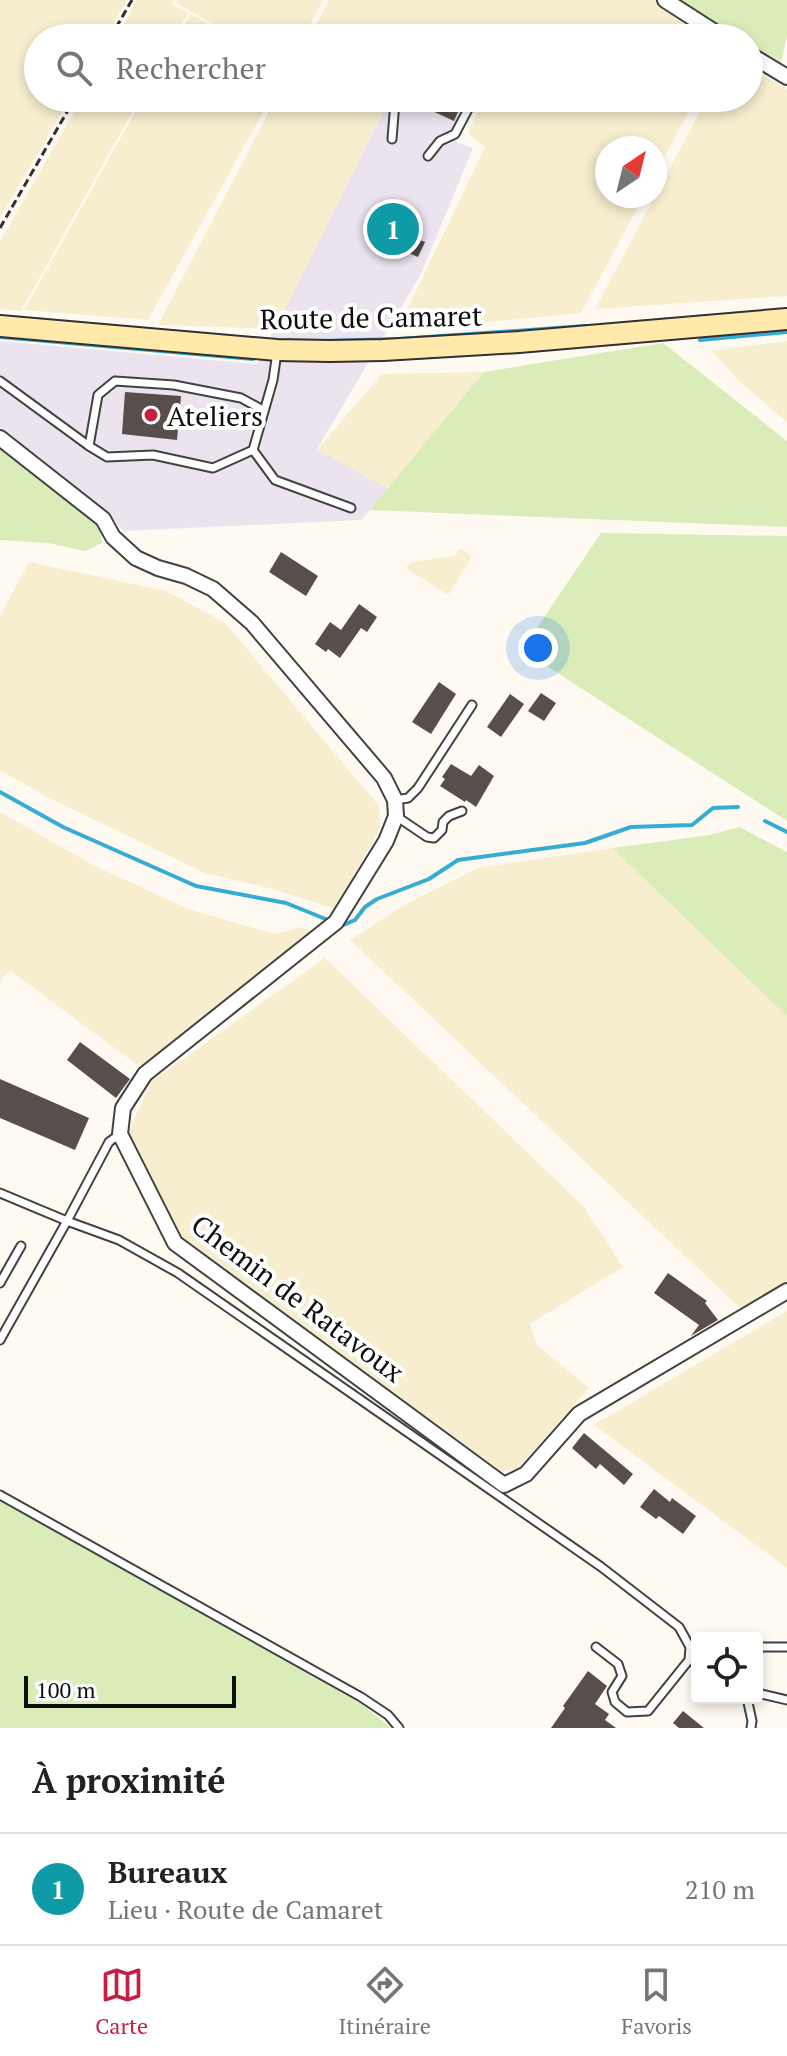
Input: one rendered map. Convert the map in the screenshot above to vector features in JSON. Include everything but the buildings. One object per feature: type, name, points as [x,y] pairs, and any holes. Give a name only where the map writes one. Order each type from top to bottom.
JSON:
[{"type":"main road","name":"Route de Camaret","points":[[0,326],[277,350],[330,351],[519,342],[787,319]]},
{"type":"street","points":[[665,0],[702,24]]},
{"type":"street","points":[[763,62],[787,77]]},
{"type":"street","points":[[0,438],[103,519],[113,537],[136,558],[213,589],[252,623],[384,778],[395,808],[386,841],[336,922],[145,1074],[123,1108],[120,1134]]},
{"type":"street","name":"Chemin de Ratavoux","points":[[120,1134],[175,1243],[504,1485],[526,1474],[579,1414],[787,1291]]},
{"type":"lane","points":[[392,139],[394,112]]},
{"type":"lane","points":[[428,156],[440,141],[455,134],[467,112]]},
{"type":"lane","points":[[253,450],[273,380],[277,350]]},
{"type":"lane","points":[[0,381],[107,457],[153,455],[213,468],[253,450]]},
{"type":"lane","points":[[89,446],[98,395],[115,381],[174,385],[241,398],[263,410]]},
{"type":"lane","points":[[253,450],[275,480],[351,508]]},
{"type":"lane","points":[[462,811],[449,816],[434,838],[427,837],[395,808],[418,788],[472,705]]},
{"type":"lane","points":[[0,1340],[109,1142],[120,1134]]},
{"type":"lane","points":[[0,1193],[119,1240],[178,1273],[600,1566],[679,1627],[691,1644]]},
{"type":"lane","points":[[0,1283],[21,1246]]},
{"type":"lane","points":[[0,1495],[361,1697],[388,1715],[399,1728]]},
{"type":"lane","points":[[596,1647],[618,1664],[622,1676],[612,1692],[615,1702],[627,1712],[648,1711],[691,1656]]},
{"type":"lane","points":[[763,1647],[787,1647]]},
{"type":"lane","points":[[763,1694],[787,1700]]},
{"type":"lane","points":[[748,1704],[751,1728]]},
{"type":"path","points":[[118,24],[132,0]]},
{"type":"path","points":[[0,228],[67,112]]},
{"type":"shaded area","points":[[0,0],[127,0],[113,24],[24,24],[24,112],[62,112],[0,218]]},
{"type":"shaded area","points":[[137,0],[174,0],[172,4],[188,13],[182,24],[124,24]]},
{"type":"shaded area","points":[[178,0],[323,0],[310,24],[213,24],[176,3]]},
{"type":"shaded area","points":[[329,0],[654,0],[686,24],[316,24]]},
{"type":"shaded area","points":[[191,14],[208,24],[185,24]]},
{"type":"shaded area","points":[[763,76],[787,89],[787,296],[595,309],[649,208],[667,208],[667,173],[700,112],[763,112]]},
{"type":"shaded area","points":[[74,112],[132,112],[21,311],[0,309],[0,242]]},
{"type":"shaded area","points":[[135,112],[263,112],[148,320],[24,310]]},
{"type":"shaded area","points":[[269,112],[383,112],[275,329],[158,325]]},
{"type":"shaded area","points":[[383,112],[472,112],[456,142],[473,148],[421,274],[317,449],[389,489],[361,520],[123,531],[109,514],[0,431],[0,341],[257,364]]},
{"type":"shaded area","points":[[477,112],[689,112],[667,152],[667,136],[595,136],[595,208],[638,208],[581,313],[397,331],[485,147],[468,133]]},
{"type":"shaded area","points":[[787,341],[787,422],[739,381],[712,351]]},
{"type":"shaded area","points":[[484,372],[389,489],[317,450],[382,374]]},
{"type":"shaded area","points":[[461,548],[472,557],[448,595],[406,568],[411,562],[455,556]]},
{"type":"shaded area","points":[[29,562],[166,591],[225,623],[379,806],[380,828],[335,909],[273,889],[205,873],[47,797],[0,770],[0,616]]},
{"type":"shaded area","points":[[0,812],[93,865],[188,909],[274,934],[302,927],[316,932],[149,1066],[136,1064],[10,970],[0,981]]},
{"type":"shaded area","points":[[612,848],[787,1016],[787,1281],[741,1309],[350,940],[406,904],[478,868]]},
{"type":"shaded area","points":[[325,958],[584,1207],[623,1267],[530,1324],[537,1345],[589,1388],[517,1469],[501,1471],[183,1238],[127,1134],[152,1081]]},
{"type":"shaded area","points":[[787,1311],[787,1568],[594,1425]]},
{"type":"green space","points":[[675,0],[787,0],[787,36],[781,62],[763,51],[763,24],[716,24]]},
{"type":"green space","points":[[663,343],[787,441],[787,527],[370,510],[484,372]]},
{"type":"green space","points":[[0,448],[98,522],[102,543],[85,551],[48,543],[0,540]]},
{"type":"green space","points":[[601,533],[787,536],[787,821],[522,650]]},
{"type":"green space","points":[[739,827],[787,852],[787,1016],[612,848],[710,835]]},
{"type":"green space","points":[[0,1500],[363,1705],[391,1728],[0,1728]]},
{"type":"waterway","points":[[323,341],[585,326]]},
{"type":"waterway","points":[[700,340],[787,332]]},
{"type":"waterway","points":[[0,337],[253,359]]},
{"type":"waterway","points":[[0,792],[63,827],[196,886],[286,903],[328,920]]},
{"type":"waterway","points":[[341,926],[355,920],[365,907],[377,899],[429,879],[458,860],[585,843],[631,827],[692,825],[713,808],[738,807]]},
{"type":"waterway","points":[[765,821],[787,832]]},
{"type":"place","name":"Bureaux","points":[[393,229]]},
{"type":"place","name":"Ateliers","points":[[151,415]]}]
